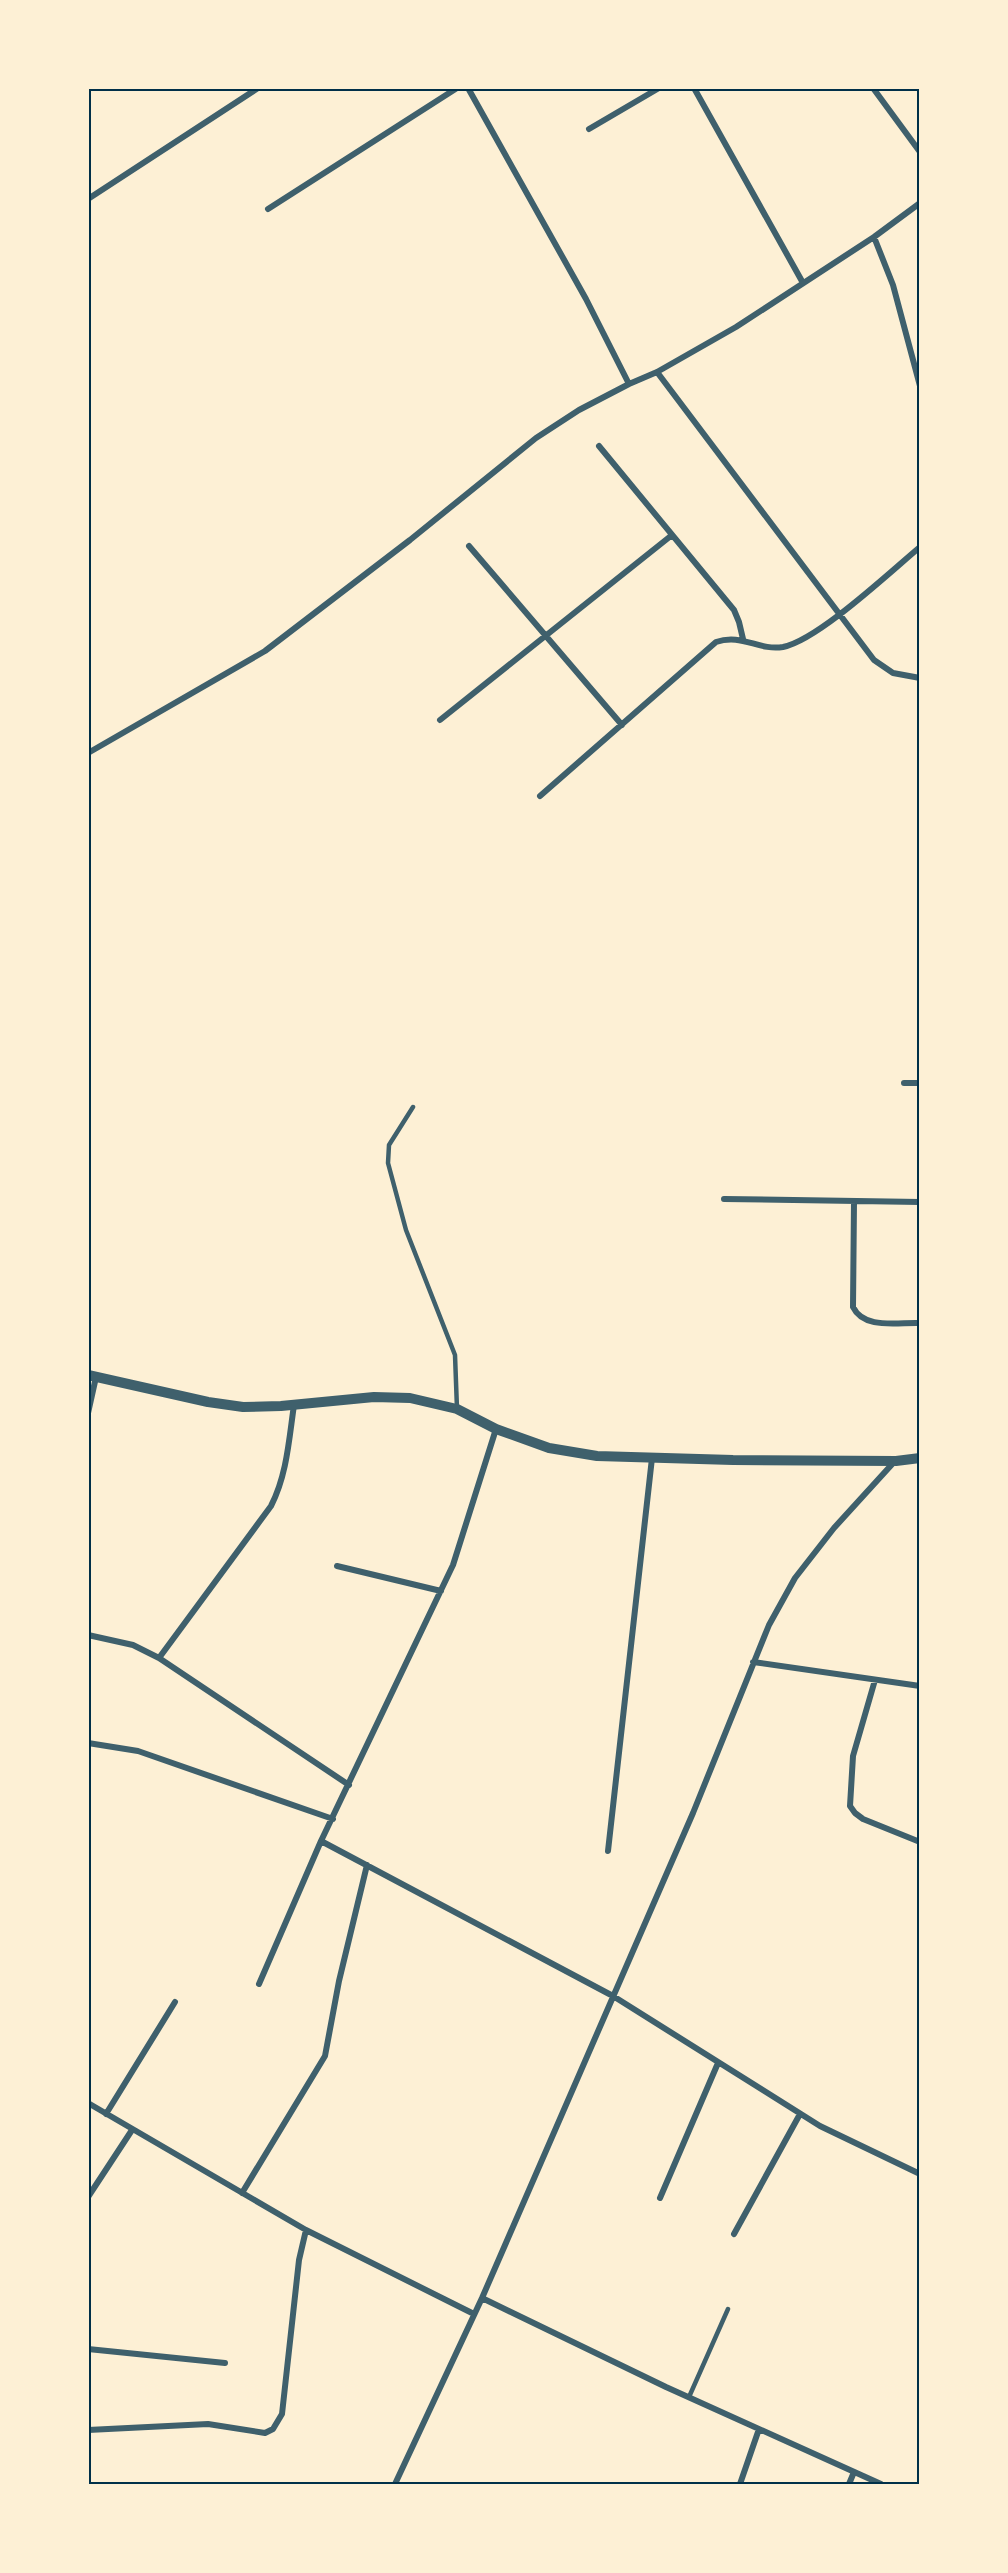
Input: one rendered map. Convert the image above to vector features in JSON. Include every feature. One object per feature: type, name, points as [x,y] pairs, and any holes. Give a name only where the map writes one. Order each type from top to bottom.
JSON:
[{"type":"street","points":[[88,199],[258,88]]},
{"type":"street","points":[[268,208],[457,88]]},
{"type":"street","points":[[468,88],[586,299],[629,384]]},
{"type":"street","points":[[590,129],[659,88]]},
{"type":"street","points":[[694,88],[803,283]]},
{"type":"street","points":[[873,88],[920,152]]},
{"type":"street","points":[[88,753],[265,651],[410,540],[536,438],[579,410],[657,372],[736,327],[874,237],[920,203]]},
{"type":"street","points":[[874,237],[893,285],[920,386]]},
{"type":"street","points":[[657,372],[874,660],[893,673],[920,678]]},
{"type":"street","points":[[599,446],[734,610],[740,622],[743,639]]},
{"type":"street","points":[[440,720],[672,535]]},
{"type":"street","points":[[469,546],[622,724]]},
{"type":"street","points":[[540,796],[716,642],[733,638],[768,647],[787,645],[839,615],[920,547]]},
{"type":"street","points":[[904,1083],[920,1083]]},
{"type":"street","points":[[724,1199],[920,1202]]},
{"type":"street","points":[[854,1202],[853,1307],[856,1314],[872,1322],[920,1323]]},
{"type":"street","points":[[88,1413],[92,1376],[208,1402],[243,1407],[294,1405],[374,1397],[431,1401],[457,1409],[496,1429],[549,1448],[573,1453],[652,1458],[896,1461],[920,1458]]},
{"type":"street","points":[[159,1658],[271,1506],[280,1489],[286,1464],[294,1405]]},
{"type":"street","points":[[259,1984],[321,1841],[453,1565],[496,1429]]},
{"type":"street","points":[[608,1851],[652,1458]]},
{"type":"street","points":[[395,2484],[482,2298],[693,1813],[769,1625],[795,1578],[834,1528],[896,1461]]},
{"type":"street","points":[[337,1566],[441,1592]]},
{"type":"street","points":[[88,1635],[133,1645],[159,1658],[349,1785]]},
{"type":"street","points":[[753,1662],[920,1686]]},
{"type":"street","points":[[875,1680],[853,1756],[850,1806],[855,1814],[863,1819],[920,1842]]},
{"type":"street","points":[[88,1743],[138,1751],[333,1819]]},
{"type":"street","points":[[321,1841],[613,1996],[800,2114],[920,2174]]},
{"type":"street","points":[[242,2193],[325,2056],[339,1981],[367,1865]]},
{"type":"street","points":[[106,2114],[175,2002]]},
{"type":"street","points":[[660,2198],[718,2063]]},
{"type":"street","points":[[88,2103],[306,2230],[474,2314]]},
{"type":"street","points":[[734,2234],[800,2114]]},
{"type":"street","points":[[88,2197],[132,2130]]},
{"type":"street","points":[[88,2430],[208,2424],[265,2433],[273,2430],[282,2414],[299,2260],[306,2230]]},
{"type":"street","points":[[482,2298],[689,2397],[881,2484]]},
{"type":"street","points":[[88,2349],[225,2363]]},
{"type":"street","points":[[740,2484],[759,2429]]},
{"type":"street","points":[[849,2484],[854,2472]]},
{"type":"lane","points":[[413,1107],[389,1145],[388,1163],[406,1230],[455,1355],[457,1409]]},
{"type":"lane","points":[[689,2397],[728,2308]]}]
